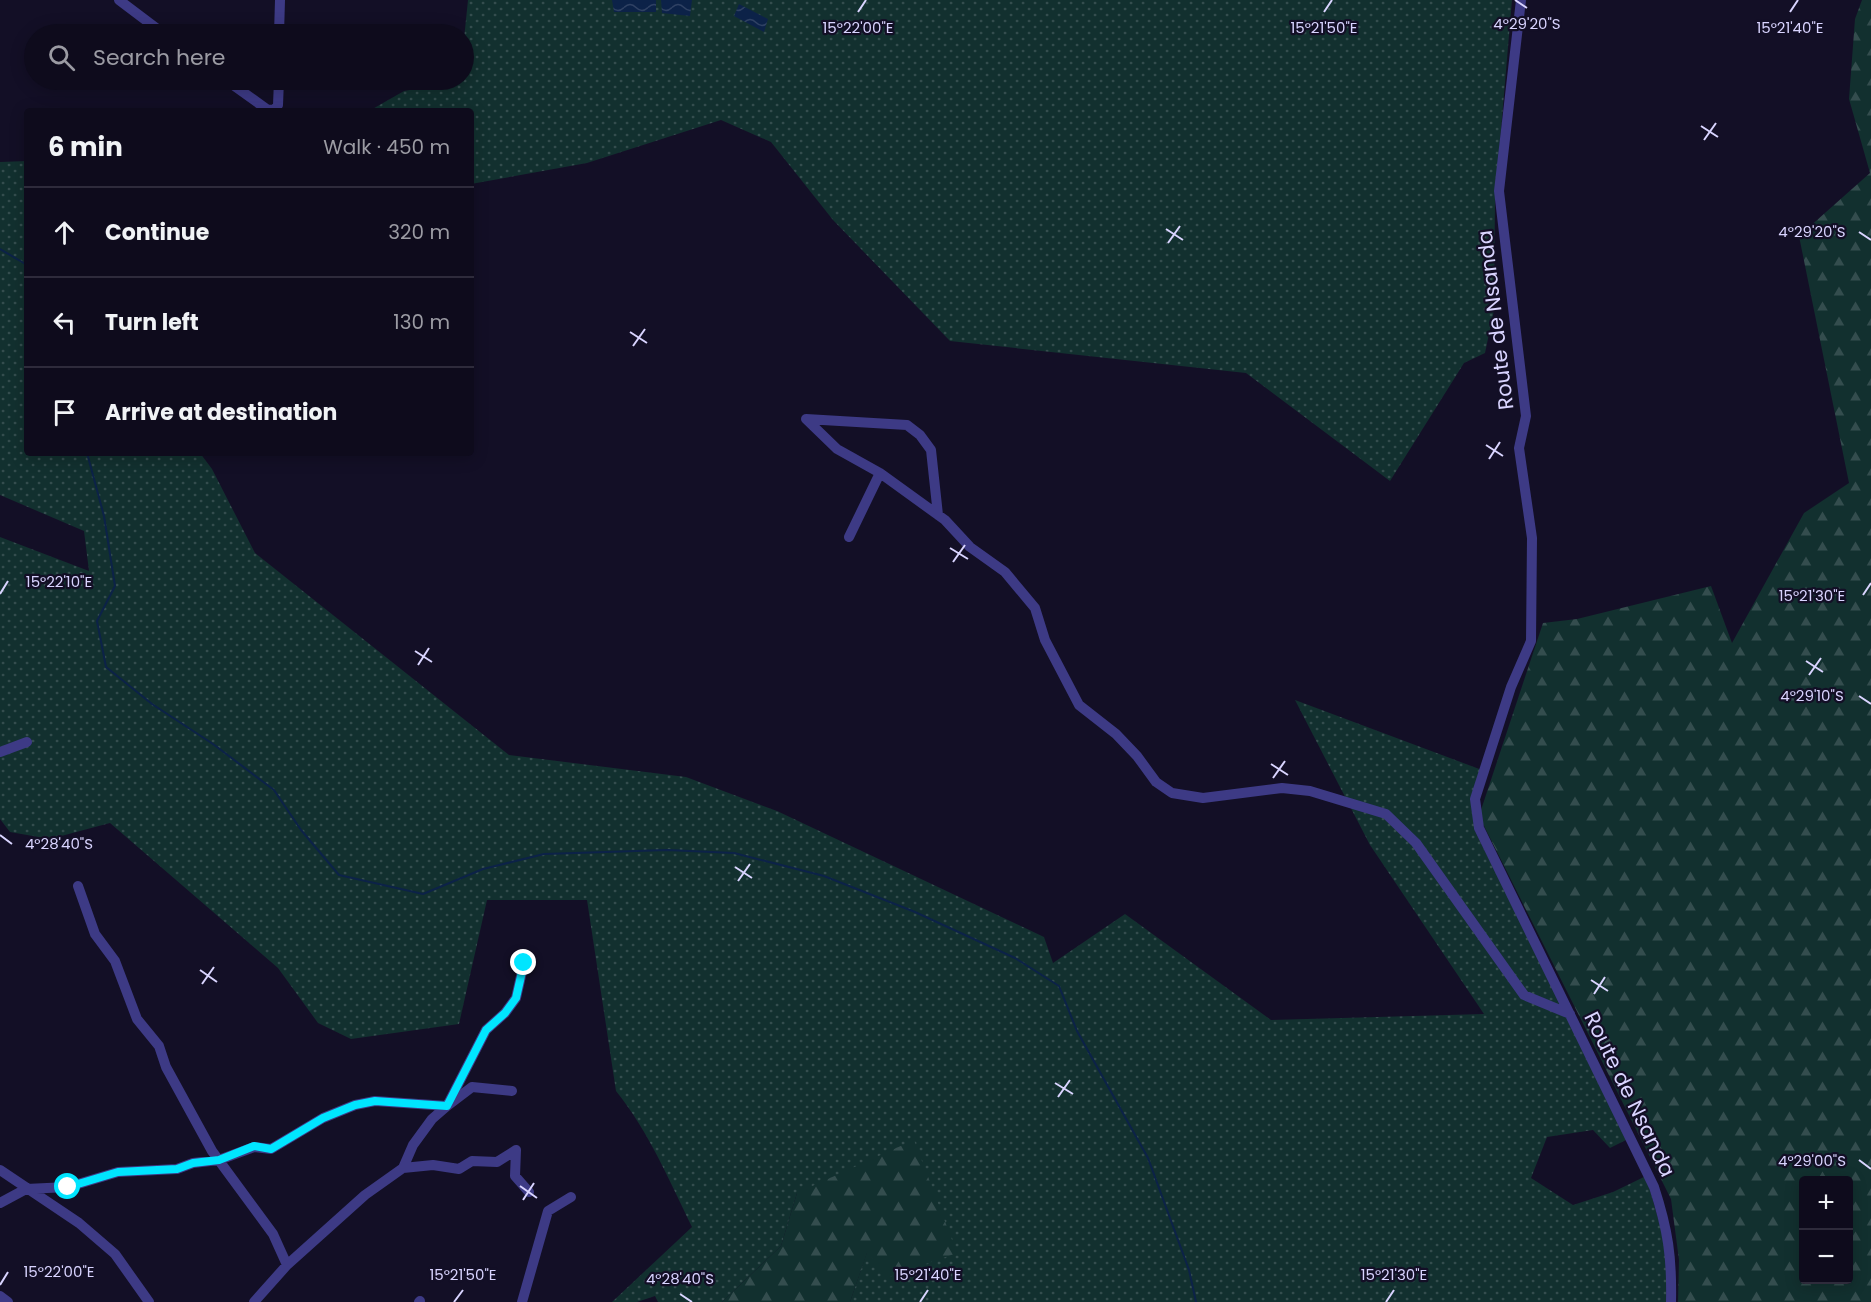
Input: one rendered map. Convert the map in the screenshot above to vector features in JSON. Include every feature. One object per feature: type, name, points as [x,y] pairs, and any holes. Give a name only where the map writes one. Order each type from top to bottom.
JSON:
[{"type":"street","points":[[119,0],[151,24]]},
{"type":"street","points":[[279,24],[280,0]]},
{"type":"street","name":"Route de Nsanda","points":[[1521,0],[1499,191],[1526,416],[1519,448],[1532,538],[1531,641],[1511,687],[1475,799],[1479,828],[1654,1187],[1666,1223],[1672,1257],[1671,1302]]},
{"type":"street","points":[[240,90],[265,108]]},
{"type":"street","points":[[274,108],[278,105],[279,90]]},
{"type":"street","points":[[938,515],[931,450],[920,435],[907,425],[806,419],[837,449],[880,472],[938,515],[970,547],[1005,572],[1035,608],[1045,639],[1079,705],[1116,734],[1156,782],[1172,793],[1203,798],[1282,788],[1310,791],[1386,814],[1416,843],[1524,995],[1570,1014]]},
{"type":"street","points":[[849,537],[880,472]]},
{"type":"street","points":[[0,752],[27,742]]},
{"type":"street","points":[[78,886],[95,934],[115,962],[137,1019],[159,1046],[166,1067],[181,1096],[219,1160],[273,1234],[287,1265]]},
{"type":"street","points":[[447,1106],[486,1030],[505,1013],[516,998],[524,963]]},
{"type":"street","points":[[403,1168],[413,1145],[432,1119],[472,1087],[512,1091]]},
{"type":"street","points":[[0,1203],[26,1189],[68,1187],[118,1172],[177,1169],[193,1163],[219,1160],[254,1146],[271,1149],[323,1118],[355,1105],[375,1101],[447,1106]]},
{"type":"street","points":[[254,1302],[287,1265],[365,1195],[403,1168],[433,1165],[459,1169],[472,1161],[497,1162],[516,1150],[515,1176],[529,1192]]},
{"type":"street","points":[[0,1170],[32,1189],[79,1223],[115,1254],[149,1302]]},
{"type":"street","points":[[522,1302],[548,1211],[572,1197]]},
{"type":"street","points":[[0,1296],[8,1302]]},
{"type":"green space","points":[[468,0],[1512,0],[1495,200],[1494,310],[1485,353],[1464,363],[1390,481],[1246,373],[950,341],[833,220],[771,142],[721,120],[587,163],[474,183],[474,108],[374,108],[409,90],[474,90],[474,24],[466,24]]},
{"type":"green space","points":[[1862,0],[1871,0],[1871,1302],[1678,1302],[1679,1260],[1671,1199],[1479,816],[1543,623],[1577,619],[1711,586],[1732,643],[1804,513],[1849,483],[1799,236],[1870,173],[1849,99],[1855,19]]},
{"type":"green space","points":[[24,161],[24,456],[202,456],[212,469],[255,553],[509,755],[686,777],[777,811],[1044,937],[1053,963],[1125,914],[1271,1020],[1484,1014],[1370,845],[1295,700],[1482,770],[1475,831],[1628,1139],[1610,1148],[1593,1130],[1547,1137],[1531,1178],[1573,1205],[1613,1192],[1646,1176],[1669,1257],[1668,1302],[850,1302],[867,1252],[957,1253],[797,1193],[781,1246],[722,1302],[658,1302],[655,1296],[637,1302],[612,1302],[692,1227],[639,1123],[616,1091],[587,900],[487,900],[459,1024],[351,1039],[318,1023],[278,968],[110,823],[50,839],[10,832],[0,819],[0,537],[89,571],[84,531],[0,495],[0,162]]},
{"type":"green space","points":[[914,1140],[957,1253],[889,1277],[867,1253],[850,1302],[722,1302],[781,1246],[797,1193]]},
{"type":"water","points":[[612,0],[656,0],[656,12],[614,12]]},
{"type":"water","points":[[661,0],[692,0],[690,16],[662,13]]},
{"type":"water","points":[[739,4],[768,19],[764,32],[734,16]]},
{"type":"waterway","points":[[0,249],[24,263]]},
{"type":"waterway","points":[[88,456],[104,516],[115,586],[97,621],[106,667],[152,704],[213,744],[274,790],[301,830],[339,875],[423,894],[483,869],[544,854],[667,850],[734,853],[824,876],[915,912],[1015,958],[1059,986],[1077,1031],[1148,1158],[1189,1270],[1196,1302]]},
{"type":"route","points":[[68,1187],[118,1172],[177,1169],[193,1163],[219,1160],[254,1146],[271,1149],[323,1118],[355,1105],[375,1101],[447,1106],[486,1030],[505,1013],[516,998],[524,963]]}]
